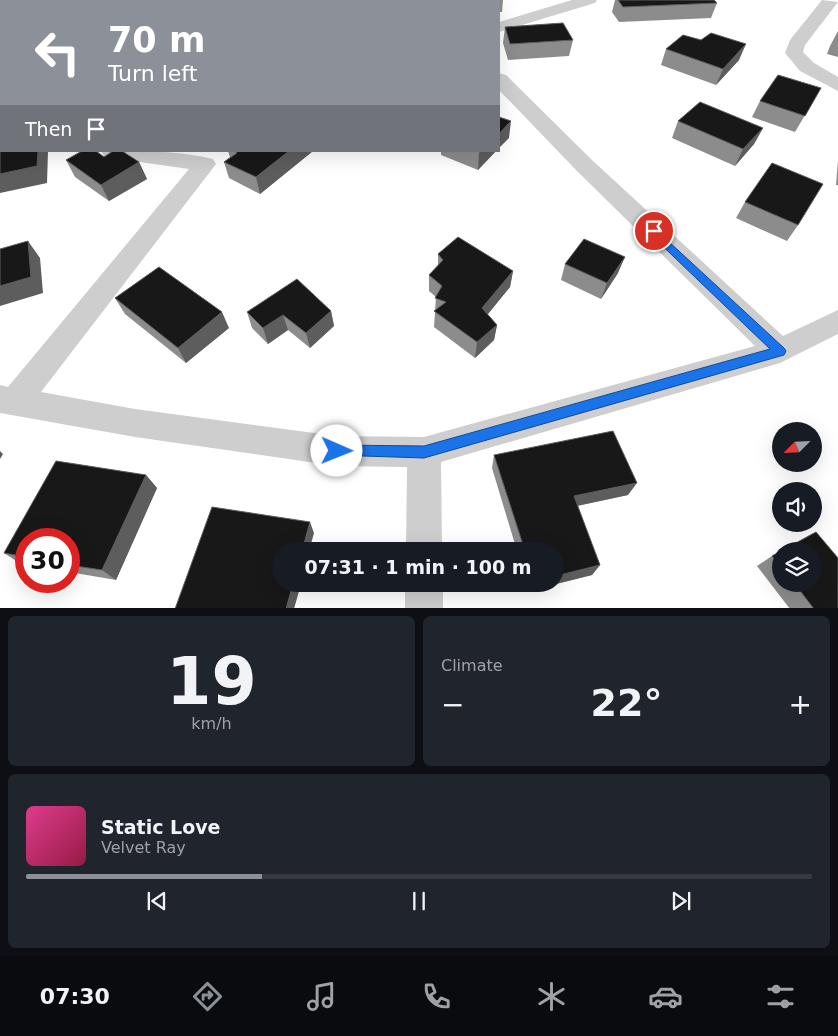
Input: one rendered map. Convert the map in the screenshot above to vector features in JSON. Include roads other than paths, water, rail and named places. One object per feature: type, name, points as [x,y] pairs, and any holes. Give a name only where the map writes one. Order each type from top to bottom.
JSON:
[{"type":"street","points":[[500,27],[589,0]]},
{"type":"street","points":[[831,0],[796,44],[794,53],[807,67],[838,85]]},
{"type":"street","points":[[500,79],[584,165],[780,351]]},
{"type":"street","points":[[7,401],[205,164],[119,152]]},
{"type":"street","points":[[7,401],[135,423],[337,451],[424,452],[780,351],[838,321]]},
{"type":"street","points":[[424,452],[424,542]]},
{"type":"street","points":[[424,592],[424,608]]}]
